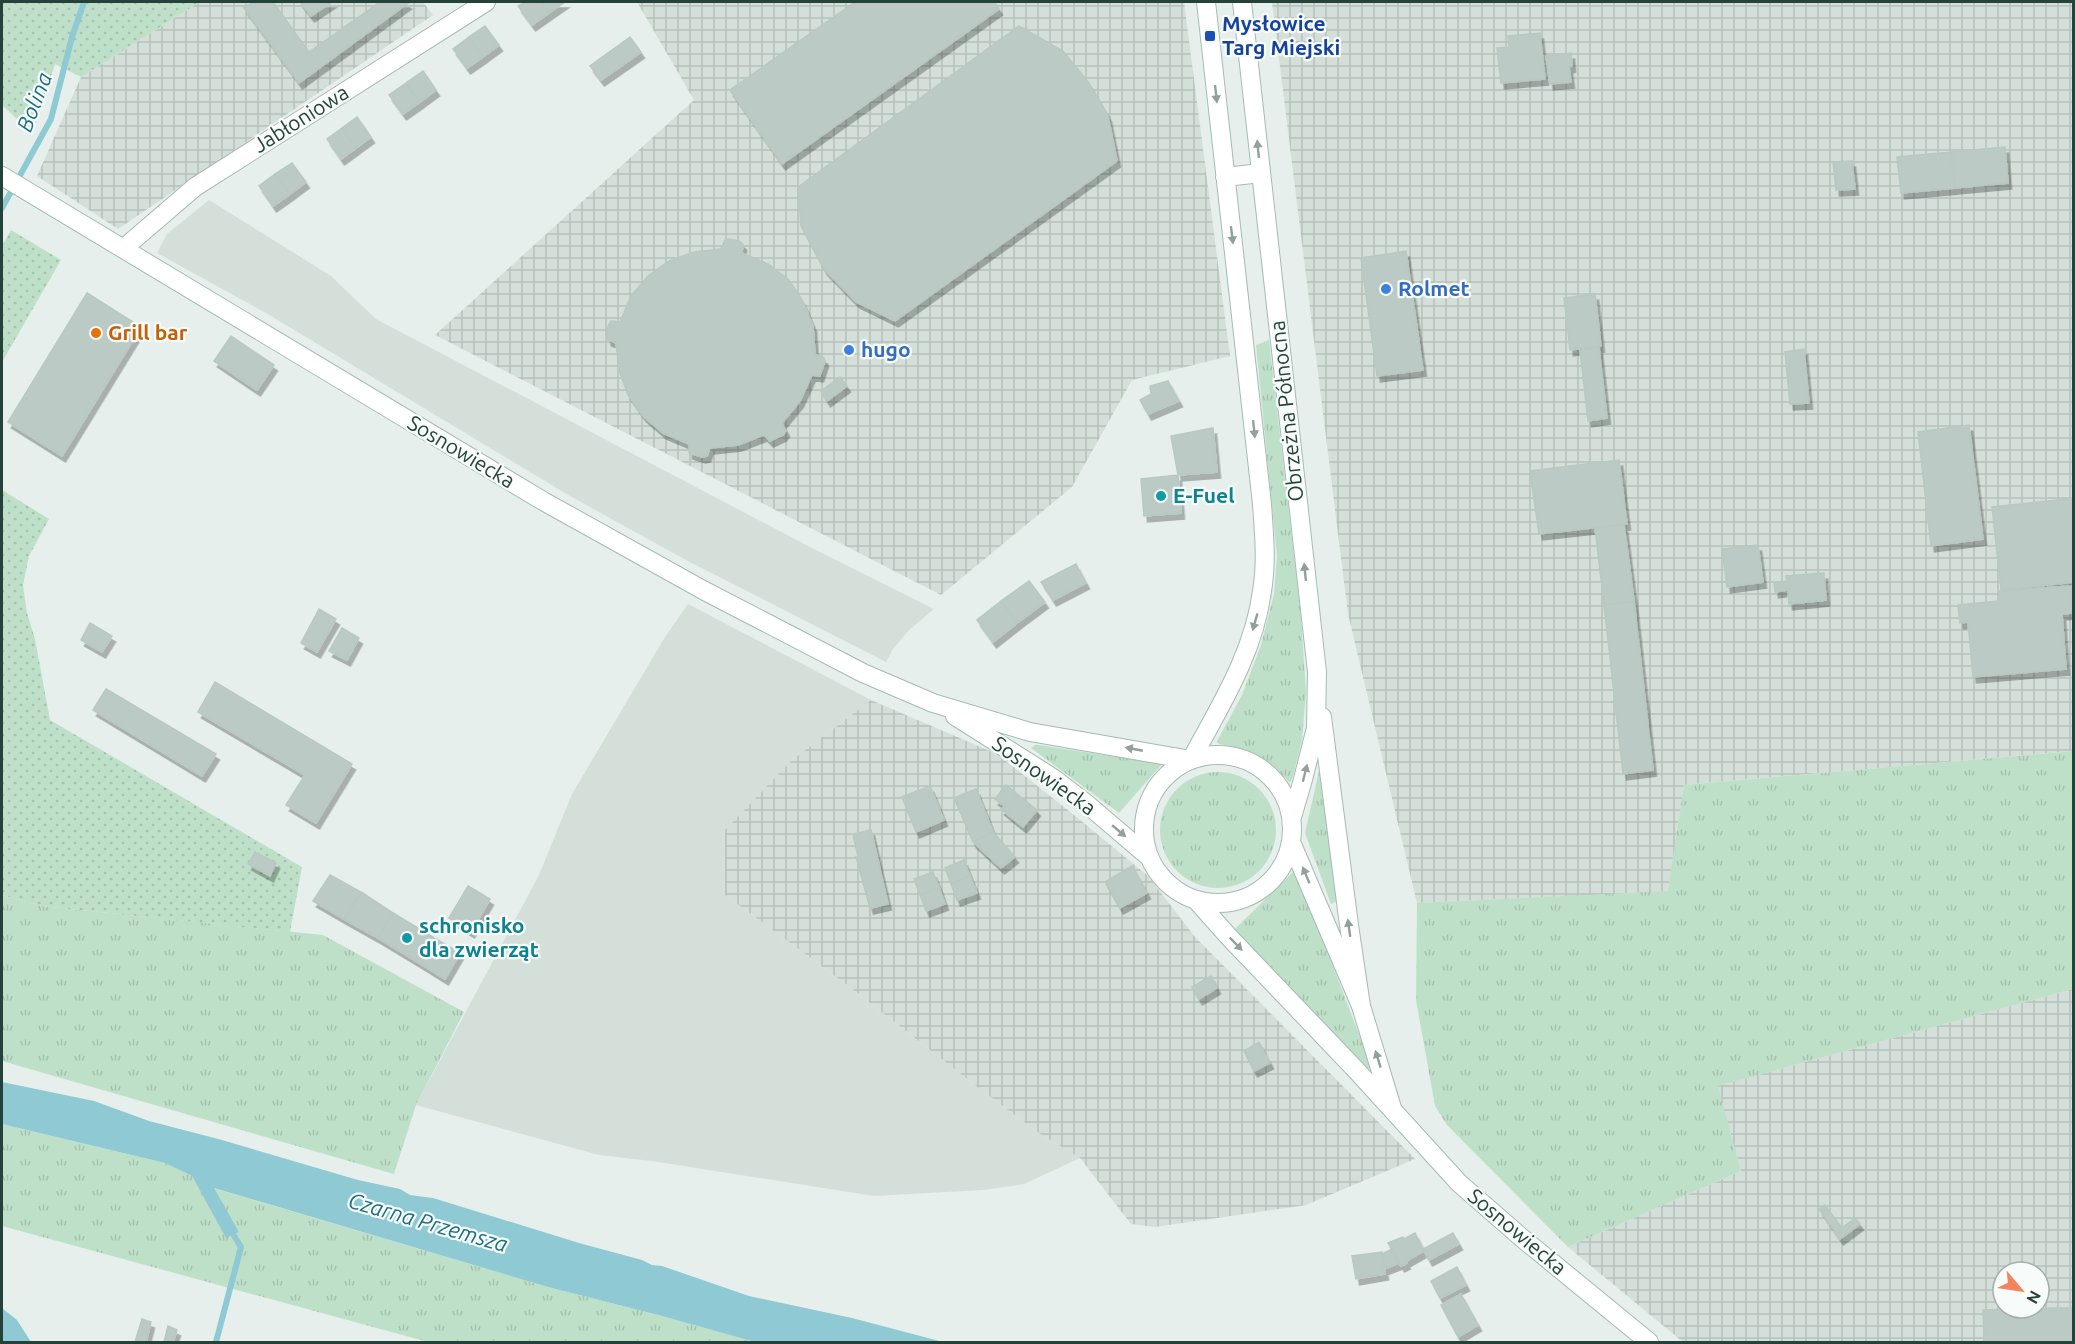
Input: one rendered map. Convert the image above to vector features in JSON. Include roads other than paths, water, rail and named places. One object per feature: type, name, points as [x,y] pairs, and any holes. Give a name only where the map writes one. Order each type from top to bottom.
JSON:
[{"type":"street","name":"Jabłoniowa","points":[[124,248],[195,187],[486,2]]},
{"type":"street","name":"Obrzeżna Północna","points":[[1191,760],[1232,684],[1248,648],[1262,592],[1265,562],[1262,504],[1206,2]]},
{"type":"street","name":"Obrzeżna Północna","points":[[1242,2],[1317,672],[1316,728],[1292,817]]},
{"type":"street","points":[[1225,177],[1261,173]]},
{"type":"street","name":"Sosnowiecka","points":[[2,176],[543,501],[703,590],[853,668],[933,703],[1030,732],[1191,760]]},
{"type":"street","points":[[1317,672],[1361,1006]]},
{"type":"street","name":"Sosnowiecka","points":[[933,703],[1053,778],[1149,857]]},
{"type":"street","name":"Sosnowiecka","points":[[1215,755],[1239,758],[1262,769],[1279,786],[1292,817],[1291,842],[1285,862],[1273,879],[1257,892],[1238,901],[1218,904],[1197,901],[1173,889],[1159,875],[1149,857],[1144,838],[1145,819],[1150,800],[1160,783],[1174,770],[1191,760],[1215,755]]},
{"type":"street","name":"Sosnowiecka","points":[[1291,842],[1361,1006],[1394,1113]]},
{"type":"street","name":"Sosnowiecka","points":[[1197,901],[1459,1183],[1522,1239],[1649,1342]]},
{"type":"water","name":"Czarna Przemsza","points":[[2,1082],[94,1101],[149,1121],[358,1180],[400,1189],[410,1195],[433,1198],[642,1260],[652,1265],[662,1266],[749,1296],[852,1318],[943,1342],[755,1342],[548,1287],[214,1188],[239,1232],[226,1238],[192,1176],[165,1163],[2,1124]]},
{"type":"water","points":[[2,1308],[17,1320],[31,1342],[2,1342]]},
{"type":"waterway","name":"Bolina","points":[[2,208],[51,119],[72,37],[84,2]]},
{"type":"waterway","points":[[216,1342],[241,1247],[230,1229]]},
{"type":"place","name":"Mysłowice Targ Miejski","points":[[1210,36]]},
{"type":"place","name":"Rolmet","points":[[1386,289]]},
{"type":"place","name":"Grill bar","points":[[96,333]]},
{"type":"place","name":"hugo","points":[[849,350]]},
{"type":"place","name":"E-Fuel","points":[[1161,496]]},
{"type":"place","name":"schronisko dla zwierząt","points":[[407,938]]}]
